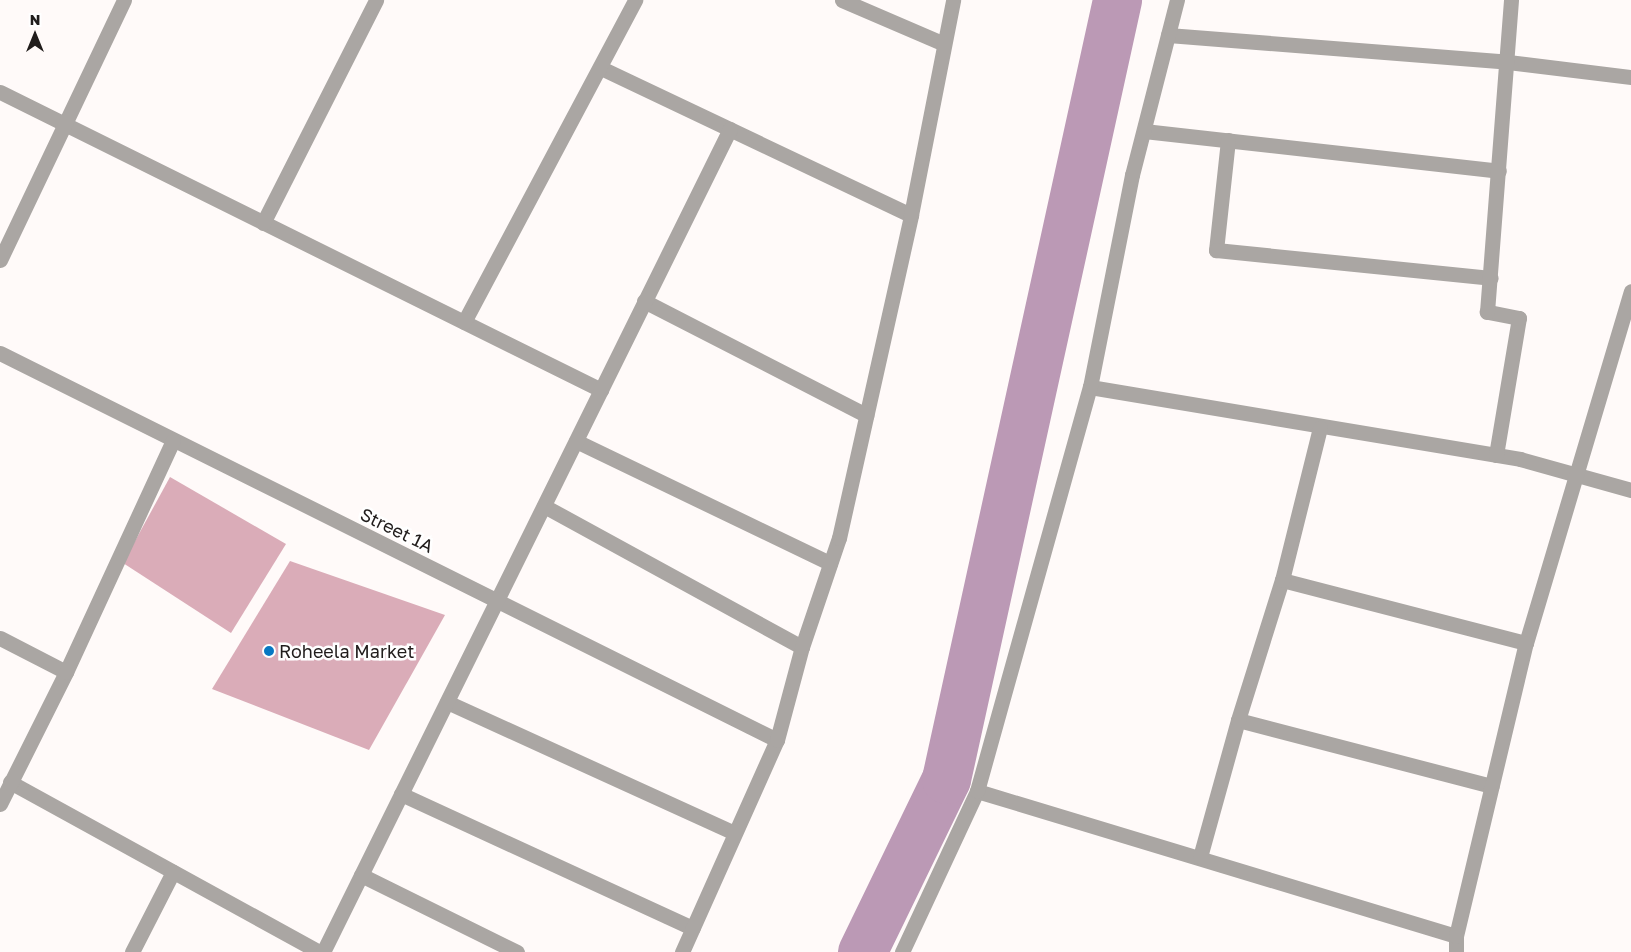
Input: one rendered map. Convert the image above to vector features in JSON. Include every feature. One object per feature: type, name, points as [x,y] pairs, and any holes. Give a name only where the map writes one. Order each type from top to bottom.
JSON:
[{"type":"street","points":[[0,260],[124,0]]},
{"type":"street","points":[[263,223],[376,0]]},
{"type":"street","points":[[464,322],[601,68],[635,0]]},
{"type":"street","points":[[842,0],[944,44]]},
{"type":"street","points":[[682,952],[777,740],[802,647],[839,538],[911,215],[952,0]]},
{"type":"street","points":[[902,952],[977,791],[1090,387],[1144,131],[1177,0]]},
{"type":"street","points":[[1496,455],[1519,318],[1487,312],[1508,62],[1511,0]]},
{"type":"street","points":[[1168,35],[1508,62],[1631,78]]},
{"type":"street","points":[[601,68],[911,215]]},
{"type":"street","points":[[0,92],[601,390]]},
{"type":"street","points":[[10,782],[321,952],[447,702],[730,129]]},
{"type":"street","points":[[1144,131],[1499,170]]},
{"type":"street","points":[[1228,140],[1216,250],[1491,278]]},
{"type":"street","points":[[1456,952],[1456,936],[1526,644],[1578,475],[1631,291]]},
{"type":"street","points":[[644,301],[866,415]]},
{"type":"street","name":"Street 1A","points":[[0,353],[777,740]]},
{"type":"street","points":[[1090,387],[1320,428],[1496,455],[1631,490]]},
{"type":"street","points":[[1200,857],[1238,720],[1282,580],[1320,428]]},
{"type":"street","points":[[0,804],[66,672],[173,440]]},
{"type":"street","points":[[576,441],[830,563]]},
{"type":"street","points":[[544,506],[802,647]]},
{"type":"street","points":[[1282,580],[1526,644]]},
{"type":"street","points":[[0,638],[66,672]]},
{"type":"street","points":[[447,702],[735,834]]},
{"type":"street","points":[[1238,720],[1492,786]]},
{"type":"street","points":[[977,791],[1456,936],[1463,952]]},
{"type":"street","points":[[401,794],[693,928]]},
{"type":"street","points":[[132,952],[173,872]]},
{"type":"street","points":[[361,875],[517,952]]},
{"type":"building","points":[[170,477],[286,544],[231,633],[123,563]]},
{"type":"building","points":[[290,561],[445,615],[369,750],[212,689]]},
{"type":"waterway","points":[[862,952],[946,779],[1117,0]]},
{"type":"place","name":"Roheela Market","points":[[269,651]]}]
